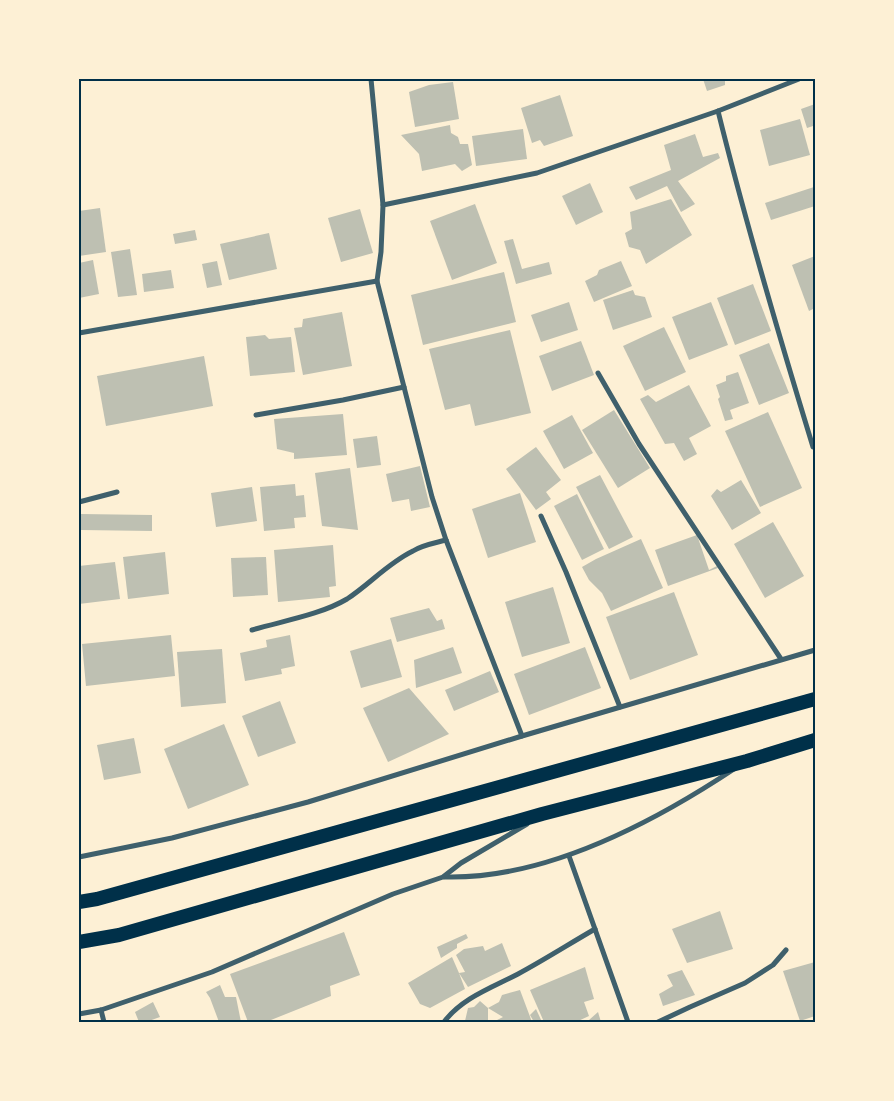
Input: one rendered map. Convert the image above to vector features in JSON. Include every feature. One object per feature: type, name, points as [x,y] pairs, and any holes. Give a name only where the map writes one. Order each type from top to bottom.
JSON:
[{"type":"highway","points":[[79,902],[97,899],[815,699]]},
{"type":"highway","points":[[79,942],[119,935],[542,814],[747,761],[815,741]]},
{"type":"highway","points":[[79,897],[97,899]]},
{"type":"street","points":[[371,79],[383,205],[381,252],[377,282],[432,497],[446,540],[522,736]]},
{"type":"street","points":[[383,205],[537,174],[718,111],[799,79]]},
{"type":"street","points":[[718,111],[766,292],[813,447]]},
{"type":"street","points":[[79,333],[377,282]]},
{"type":"street","points":[[598,373],[639,444],[781,659]]},
{"type":"street","points":[[256,415],[404,387]]},
{"type":"street","points":[[79,502],[117,492]]},
{"type":"street","points":[[541,516],[566,572],[620,707]]},
{"type":"street","points":[[252,630],[324,609],[346,600],[390,565],[414,550],[446,540]]},
{"type":"street","points":[[79,857],[172,838],[308,802],[522,736],[815,650]]},
{"type":"street","points":[[79,1014],[101,1010],[212,972],[393,894],[444,877],[470,878],[524,868],[569,856],[650,819],[747,761]]},
{"type":"street","points":[[444,877],[461,862],[542,814]]},
{"type":"street","points":[[569,856],[628,1022]]},
{"type":"street","points":[[444,1022],[452,1011],[466,1001],[518,974],[595,929]]},
{"type":"street","points":[[658,1022],[690,1006],[745,983],[773,964],[786,950]]},
{"type":"street","points":[[101,1010],[104,1022]]},
{"type":"building","points":[[703,79],[725,79],[725,85],[707,91]]},
{"type":"building","points":[[453,82],[459,119],[415,127],[409,92],[429,85]]},
{"type":"building","points":[[560,95],[573,136],[544,146],[540,140],[532,143],[521,108]]},
{"type":"building","points":[[815,104],[815,132],[813,126],[807,128],[801,109]]},
{"type":"building","points":[[800,119],[810,155],[769,166],[760,130]]},
{"type":"building","points":[[450,125],[451,133],[458,137],[460,144],[468,144],[472,165],[462,171],[455,164],[422,171],[419,154],[401,135]]},
{"type":"building","points":[[523,129],[527,159],[476,166],[472,136]]},
{"type":"building","points":[[695,134],[703,157],[718,153],[720,158],[678,181],[695,204],[681,212],[667,186],[636,200],[629,187],[671,170],[664,145]]},
{"type":"building","points":[[590,183],[603,212],[576,225],[562,196]]},
{"type":"building","points":[[814,187],[815,206],[771,220],[765,203]]},
{"type":"building","points":[[671,199],[692,235],[646,264],[640,250],[629,247],[625,233],[632,229],[630,212]]},
{"type":"building","points":[[475,204],[497,263],[452,280],[430,221]]},
{"type":"building","points":[[100,208],[106,252],[79,256],[79,211]]},
{"type":"building","points":[[360,209],[373,253],[341,262],[328,218]]},
{"type":"building","points":[[195,230],[197,240],[175,244],[173,234]]},
{"type":"building","points":[[269,233],[277,269],[229,280],[220,244]]},
{"type":"building","points":[[513,239],[522,269],[549,262],[552,274],[516,284],[504,241]]},
{"type":"building","points":[[130,249],[137,295],[118,297],[111,252]]},
{"type":"building","points":[[815,256],[815,308],[809,311],[792,265]]},
{"type":"building","points":[[93,260],[99,294],[79,298],[79,263]]},
{"type":"building","points":[[217,261],[222,285],[207,288],[202,264]]},
{"type":"building","points":[[621,261],[632,286],[594,302],[585,281],[597,275],[599,270]]},
{"type":"building","points":[[171,270],[174,288],[144,292],[142,274]]},
{"type":"building","points":[[504,272],[516,322],[423,345],[411,295]]},
{"type":"building","points":[[753,284],[771,331],[735,345],[717,298]]},
{"type":"building","points":[[633,290],[635,295],[645,297],[652,317],[613,330],[603,300]]},
{"type":"building","points":[[569,302],[578,330],[541,342],[531,315]]},
{"type":"building","points":[[711,302],[728,345],[689,360],[672,317]]},
{"type":"building","points":[[342,312],[352,366],[303,375],[294,328],[302,327],[303,319]]},
{"type":"building","points":[[664,327],[686,372],[645,391],[623,346]]},
{"type":"building","points":[[510,330],[531,413],[475,426],[470,404],[445,410],[429,349]]},
{"type":"building","points":[[265,335],[269,339],[291,337],[295,372],[250,376],[246,337]]},
{"type":"building","points":[[581,341],[594,375],[552,391],[539,356]]},
{"type":"building","points":[[769,343],[789,393],[759,405],[739,355]]},
{"type":"building","points":[[204,356],[213,406],[106,426],[97,376]]},
{"type":"building","points":[[738,372],[749,403],[730,410],[733,419],[725,421],[716,385],[726,381],[726,376]]},
{"type":"building","points":[[689,385],[711,426],[689,438],[697,454],[684,461],[674,443],[665,444],[640,399],[648,395],[656,402]]},
{"type":"building","points":[[614,410],[650,468],[618,488],[582,430]]},
{"type":"building","points":[[768,412],[802,488],[760,507],[725,431]]},
{"type":"building","points":[[343,414],[347,455],[294,459],[294,453],[277,449],[274,419]]},
{"type":"building","points":[[572,415],[593,453],[564,469],[543,431]]},
{"type":"building","points":[[377,436],[381,465],[357,468],[353,439]]},
{"type":"building","points":[[536,447],[561,480],[546,492],[551,499],[536,510],[506,469]]},
{"type":"building","points":[[420,466],[430,507],[411,511],[409,499],[392,502],[386,474]]},
{"type":"building","points":[[350,468],[358,530],[322,526],[315,473]]},
{"type":"building","points":[[600,475],[633,537],[609,549],[576,487]]},
{"type":"building","points":[[741,480],[761,513],[732,530],[711,496],[717,489],[721,492]]},
{"type":"building","points":[[295,484],[296,496],[304,495],[306,517],[294,518],[295,528],[264,531],[260,487]]},
{"type":"building","points":[[252,487],[257,521],[216,527],[211,493]]},
{"type":"building","points":[[520,493],[536,542],[488,558],[472,509]]},
{"type":"building","points":[[577,494],[604,549],[582,560],[554,506]]},
{"type":"building","points":[[81,514],[152,515],[152,531],[81,530]]},
{"type":"building","points":[[773,522],[804,576],[765,598],[734,544]]},
{"type":"building","points":[[697,535],[709,570],[717,566],[718,568],[668,586],[655,550]]},
{"type":"building","points":[[641,539],[663,588],[611,611],[602,593],[589,580],[582,567]]},
{"type":"building","points":[[333,545],[336,586],[329,587],[330,597],[278,602],[274,550]]},
{"type":"building","points":[[165,552],[169,594],[128,599],[123,557]]},
{"type":"building","points":[[266,557],[268,595],[233,597],[231,558]]},
{"type":"building","points":[[115,562],[120,599],[79,604],[79,566]]},
{"type":"building","points":[[553,587],[570,643],[522,657],[505,602]]},
{"type":"building","points":[[674,592],[698,655],[630,680],[606,617]]},
{"type":"building","points":[[429,608],[437,621],[442,619],[445,629],[397,642],[390,618]]},
{"type":"building","points":[[171,635],[175,676],[86,686],[82,644]]},
{"type":"building","points":[[290,635],[295,666],[281,669],[282,674],[245,681],[240,653],[267,647],[266,640]]},
{"type":"building","points":[[391,639],[402,677],[361,688],[350,651]]},
{"type":"building","points":[[453,647],[462,673],[416,688],[414,660]]},
{"type":"building","points":[[585,647],[601,688],[529,715],[514,674]]},
{"type":"building","points":[[222,649],[226,703],[181,707],[177,652]]},
{"type":"building","points":[[490,671],[499,692],[454,711],[445,690]]},
{"type":"building","points":[[409,688],[449,734],[388,762],[363,708]]},
{"type":"building","points":[[280,701],[296,743],[258,757],[242,716]]},
{"type":"building","points":[[224,724],[249,785],[188,809],[164,749]]},
{"type":"building","points":[[134,738],[141,773],[104,780],[97,745]]},
{"type":"building","points":[[720,911],[733,949],[687,963],[672,929]]},
{"type":"building","points":[[344,932],[360,975],[330,986],[331,996],[266,1022],[248,1022],[230,974]]},
{"type":"building","points":[[466,934],[468,938],[457,944],[457,948],[441,958],[437,947]]},
{"type":"building","points":[[502,943],[511,966],[468,987],[459,973],[465,972],[456,955],[464,949],[483,946],[485,951]]},
{"type":"building","points":[[452,957],[465,989],[430,1008],[420,1004],[408,983]]},
{"type":"building","points":[[815,962],[815,1016],[800,1021],[783,971]]},
{"type":"building","points":[[585,967],[594,999],[584,1002],[589,1016],[576,1022],[544,1022],[530,990]]},
{"type":"building","points":[[682,970],[695,995],[663,1006],[659,994],[673,986],[667,975]]},
{"type":"building","points":[[220,985],[225,997],[236,997],[241,1022],[219,1022],[206,992]]},
{"type":"building","points":[[520,990],[532,1022],[493,1022],[503,1017],[488,1008],[499,1002],[502,995]]},
{"type":"building","points":[[480,1001],[488,1008],[488,1022],[465,1021],[468,1008],[474,1007]]},
{"type":"building","points":[[153,1002],[160,1017],[146,1022],[139,1022],[135,1012]]},
{"type":"building","points":[[536,1009],[542,1022],[534,1022],[530,1015]]},
{"type":"building","points":[[598,1012],[601,1022],[590,1022],[589,1020]]}]
